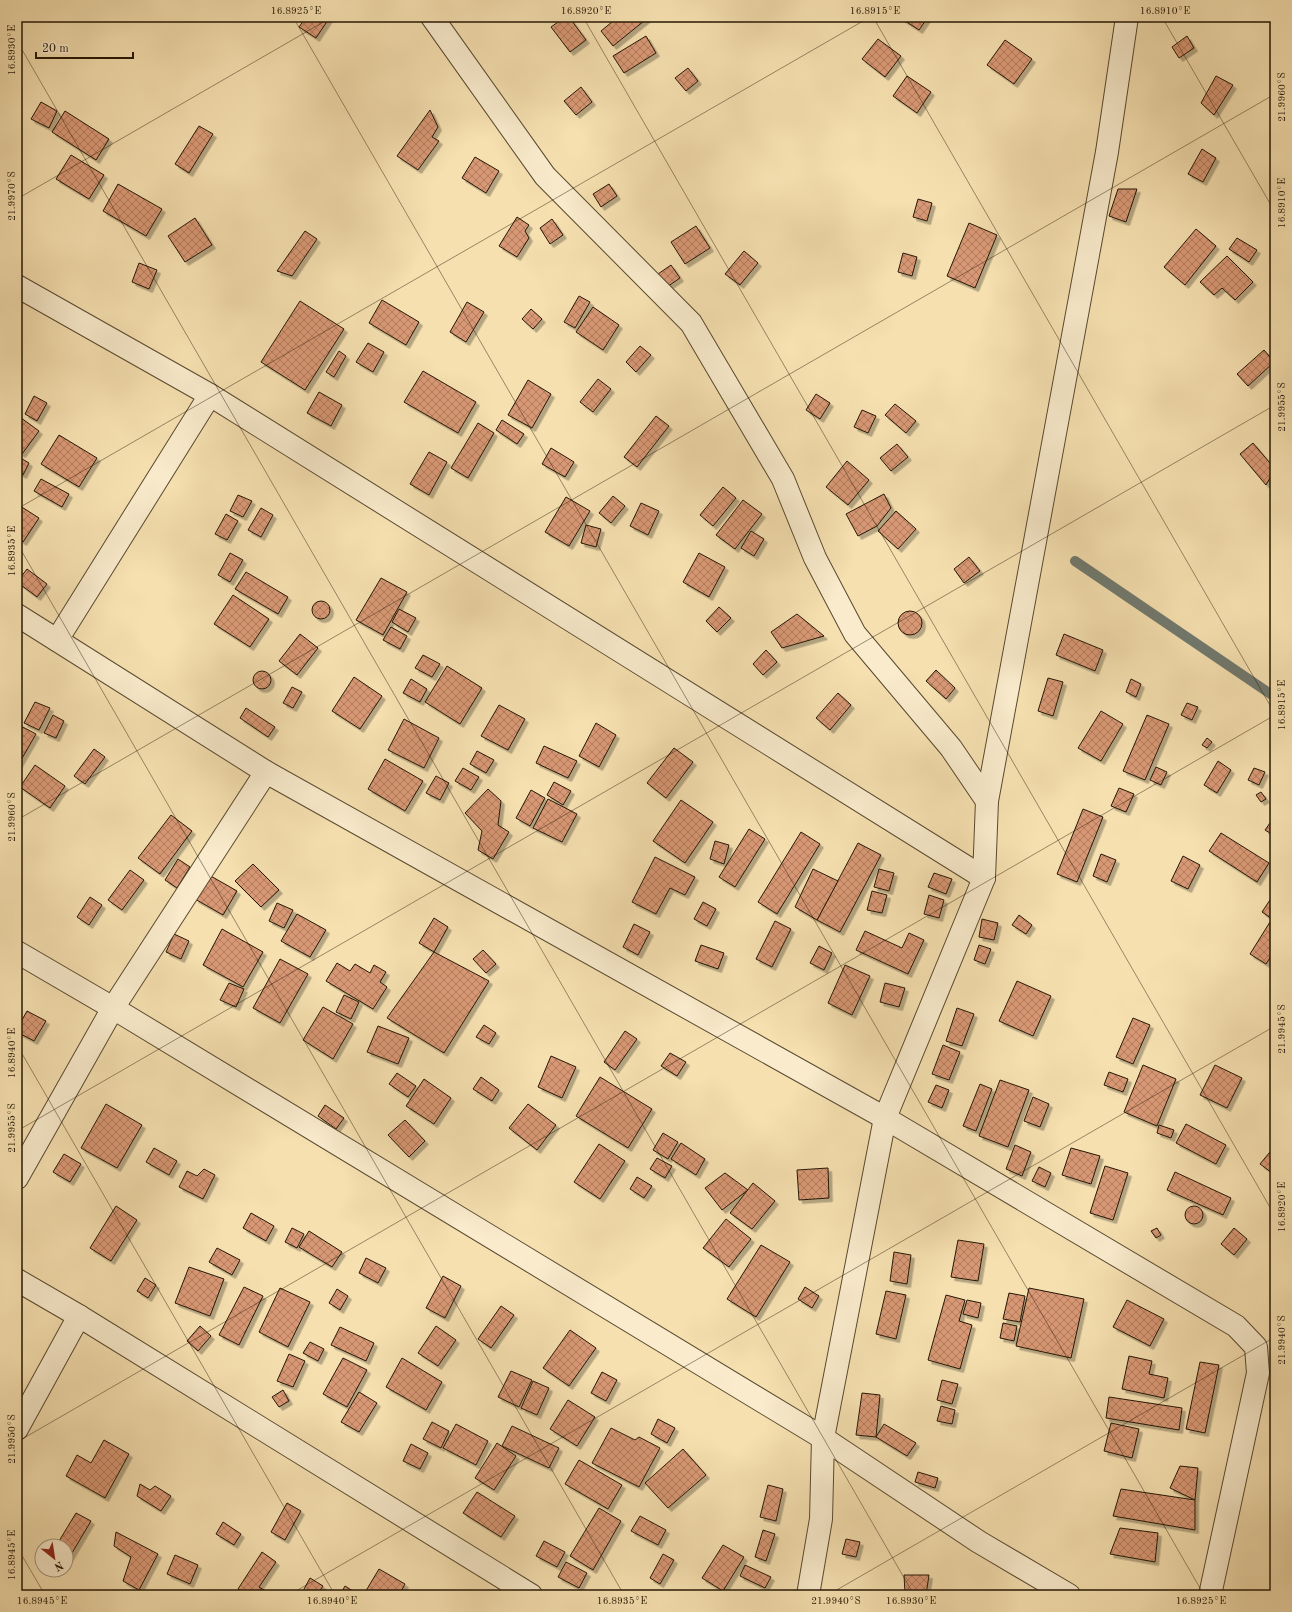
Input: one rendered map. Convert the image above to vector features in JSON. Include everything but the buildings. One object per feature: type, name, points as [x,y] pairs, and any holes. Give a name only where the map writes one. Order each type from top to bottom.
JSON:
[{"type":"street","points":[[432,17],[545,176],[691,323],[783,479],[815,558],[855,634],[951,748],[987,801]]},
{"type":"street","points":[[808,1595],[820,1519],[824,1438],[886,1118],[984,878],[987,801],[1105,160],[1127,17]]},
{"type":"street","points":[[17,286],[210,395],[984,878]]},
{"type":"street","points":[[57,640],[210,395]]},
{"type":"street","points":[[17,615],[266,772],[886,1118],[1236,1326],[1256,1347],[1258,1373],[1210,1595]]},
{"type":"street","points":[[17,1178],[114,1008],[266,772]]},
{"type":"street","points":[[17,952],[114,1008],[824,1438],[979,1542],[1069,1595]]},
{"type":"street","points":[[17,1280],[531,1595]]},
{"type":"street","points":[[17,1429],[78,1316]]},
{"type":"waterway","points":[[1075,561],[1275,697]]}]
